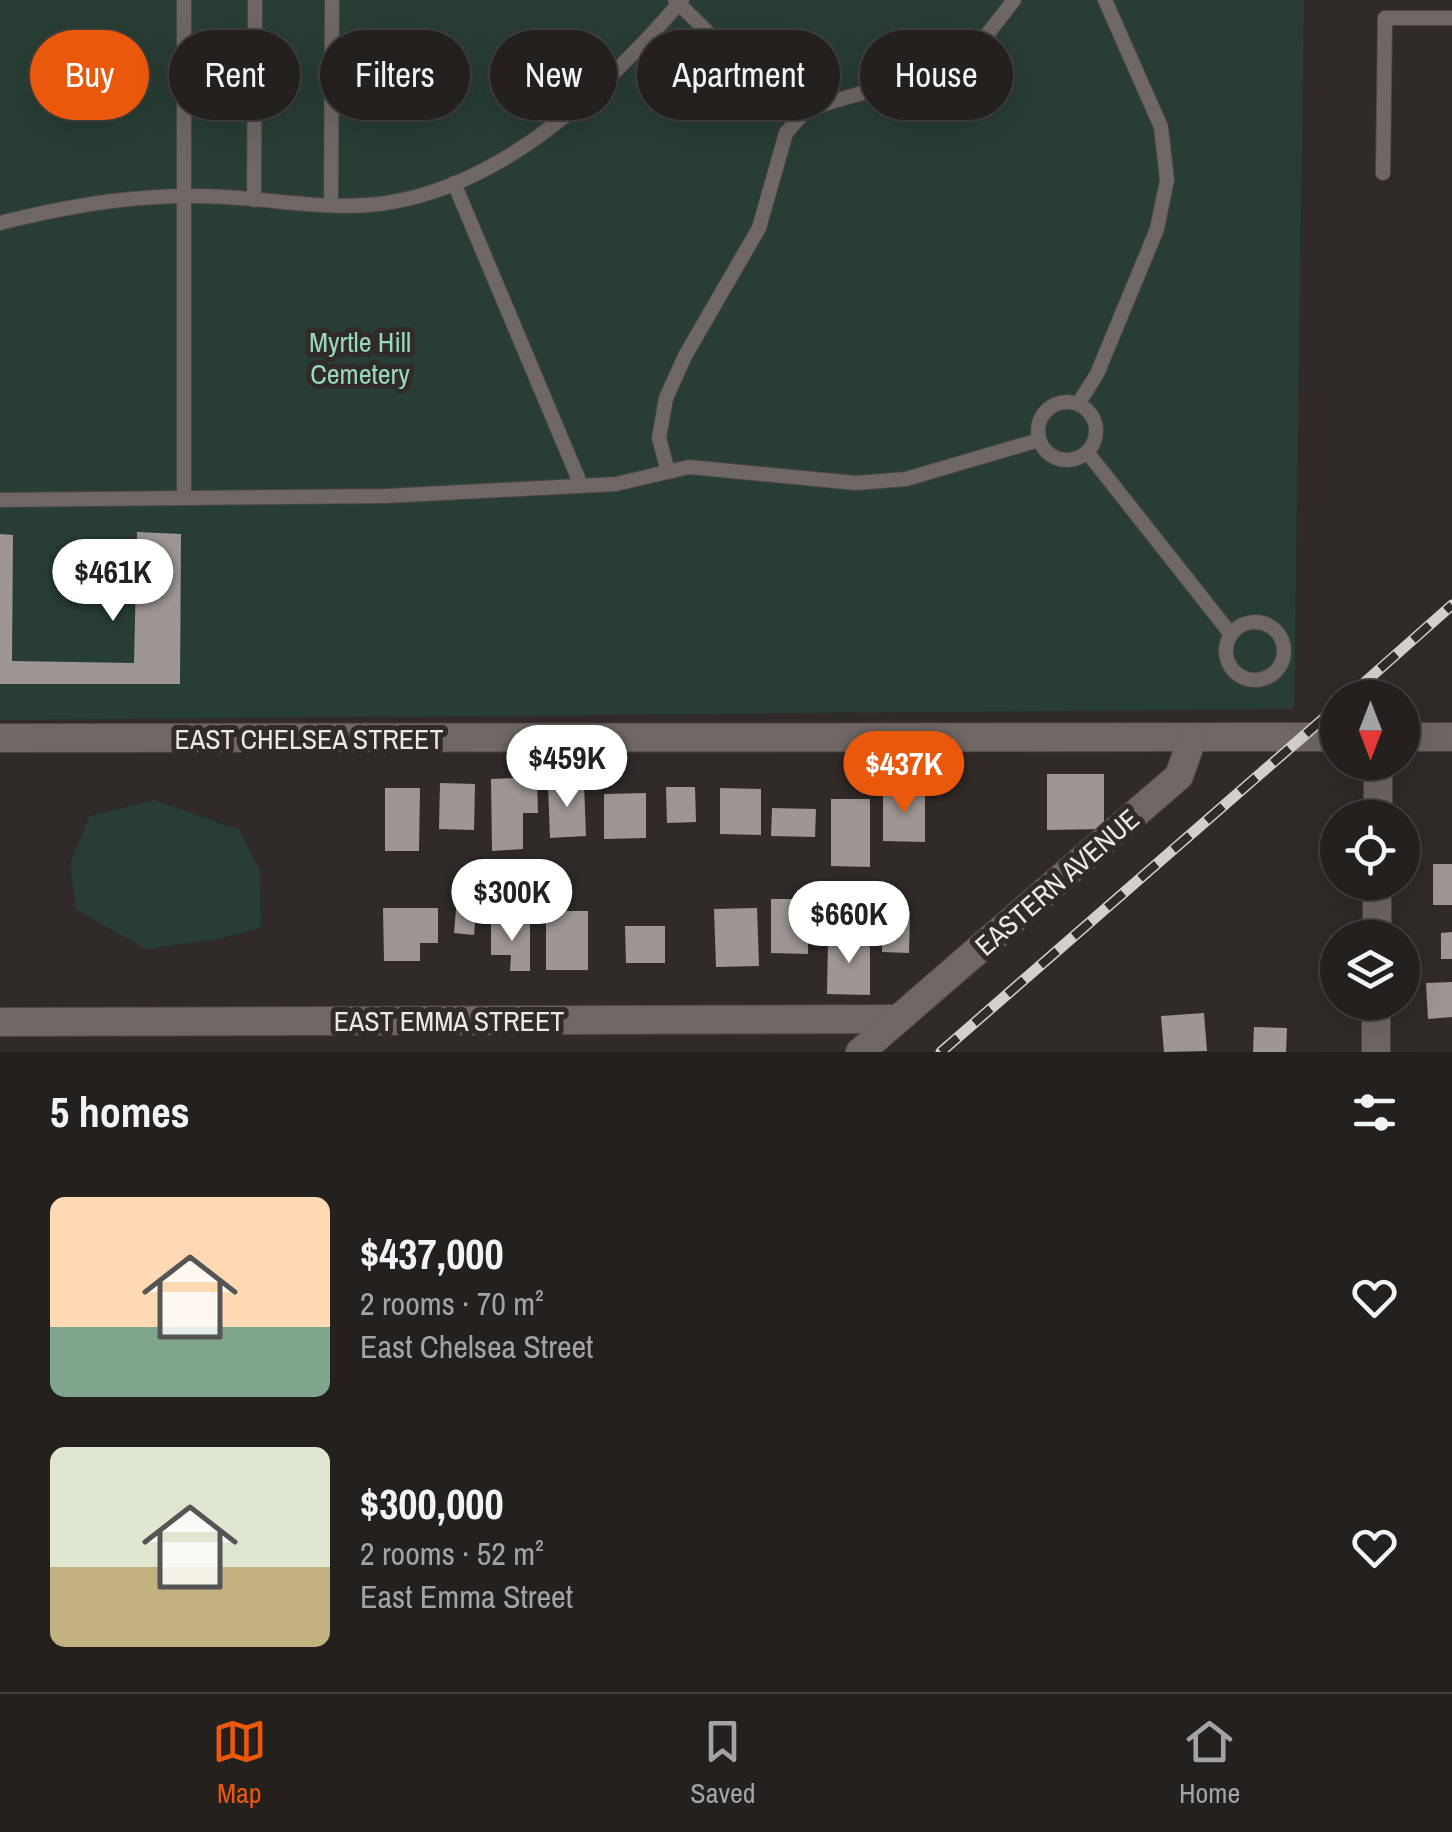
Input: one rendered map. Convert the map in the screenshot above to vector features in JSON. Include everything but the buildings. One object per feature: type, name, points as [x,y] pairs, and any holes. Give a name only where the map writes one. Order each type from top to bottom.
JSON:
[{"type":"street","name":"EAST CHELSEA STREET","points":[[0,738],[1320,737]]},
{"type":"street","points":[[1420,737],[1452,737]]},
{"type":"street","name":"EASTERN AVENUE","points":[[860,1052],[1180,776],[1192,739]]},
{"type":"street","name":"EAST EMMA STREET","points":[[0,1022],[897,1019]]},
{"type":"street","points":[[1376,1020],[1376,1052]]},
{"type":"lane","points":[[184,0],[184,498]]},
{"type":"lane","points":[[254,200],[256,0]]},
{"type":"lane","points":[[331,205],[332,0]]},
{"type":"lane","points":[[840,100],[893,84],[979,46],[1014,0]]},
{"type":"lane","points":[[1078,404],[1096,374],[1151,242],[1167,180],[1160,127],[1104,0]]},
{"type":"lane","points":[[0,224],[101,200],[184,196],[331,205],[384,204],[440,191],[551,128],[599,89],[678,1],[706,30]]},
{"type":"lane","points":[[1383,172],[1384,18],[1452,18]]},
{"type":"lane","points":[[668,472],[658,438],[666,398],[685,356],[759,228],[786,134],[798,120]]},
{"type":"lane","points":[[454,183],[581,485]]},
{"type":"lane","points":[[1078,404],[1050,406],[1039,422],[1039,440],[1060,459],[1087,452]]},
{"type":"lane","points":[[1078,404],[1096,425],[1087,452]]},
{"type":"lane","points":[[0,500],[386,496],[616,484],[689,466],[856,483],[889,480],[1039,440]]},
{"type":"lane","points":[[1087,452],[1230,633],[1227,660],[1239,675],[1258,680],[1281,664],[1284,645],[1266,624],[1247,623],[1230,633]]},
{"type":"green space","name":"Myrtle Hill Cemetery","points":[[0,0],[1304,0],[1294,709],[0,720]]},
{"type":"green space","points":[[154,800],[239,830],[260,871],[261,927],[224,938],[145,949],[76,909],[70,863],[90,816]]},
{"type":"railway","points":[[1367,680],[1452,605]]},
{"type":"railway","points":[[941,1052],[1320,722]]}]
